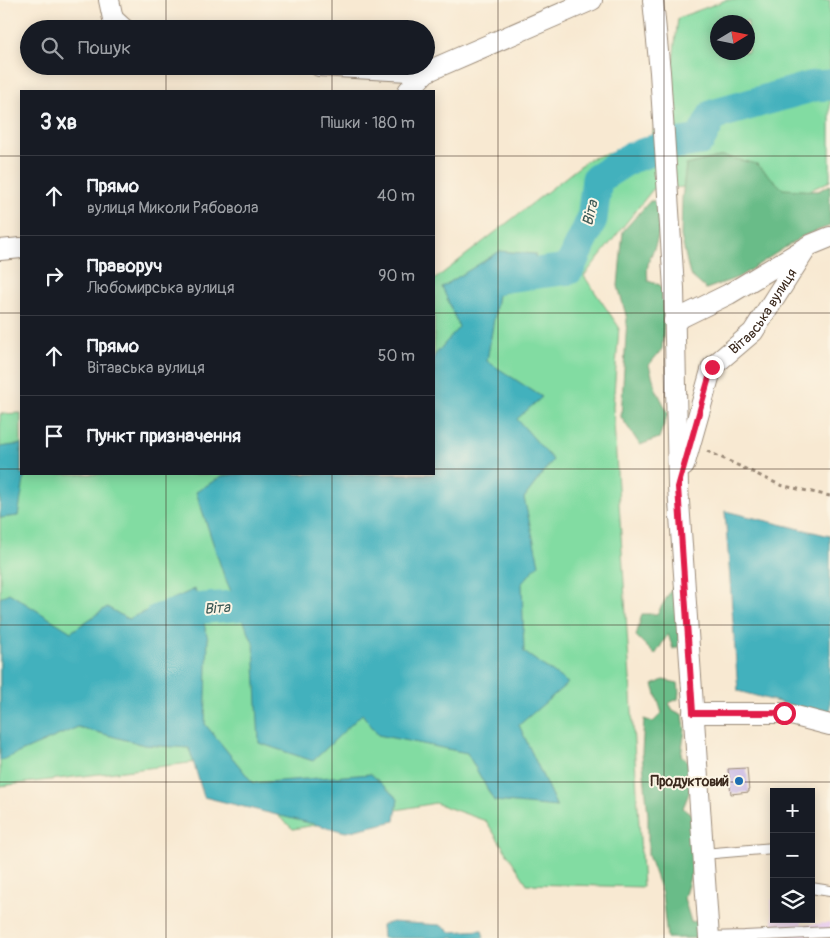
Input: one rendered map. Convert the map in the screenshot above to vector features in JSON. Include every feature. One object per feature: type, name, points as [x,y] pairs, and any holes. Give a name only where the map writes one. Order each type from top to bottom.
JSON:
[{"type":"street","points":[[109,0],[114,20]]},
{"type":"street","points":[[435,68],[592,0]]},
{"type":"street","points":[[653,0],[660,72],[674,288],[678,487],[709,937]]},
{"type":"street","points":[[409,90],[423,75]]},
{"type":"street","name":"Вітавська вулиця","points":[[674,321],[729,294],[808,246],[830,237]]},
{"type":"street","name":"Вітавська вулиця","points":[[678,487],[712,367],[753,332],[808,246]]},
{"type":"street","points":[[0,250],[20,248]]},
{"type":"street","points":[[693,713],[784,713],[830,725]]},
{"type":"lane","points":[[704,854],[770,848]]},
{"type":"lane","points":[[815,889],[830,891]]},
{"type":"lane","points":[[709,937],[788,936],[830,932]]},
{"type":"path","points":[[690,443],[780,485],[830,496]]},
{"type":"shaded area","points":[[773,923],[802,923],[802,925],[830,923],[830,938],[726,938],[725,929],[773,926]]},
{"type":"green space","points":[[726,0],[830,0],[830,181],[734,225],[686,187],[653,189],[584,276],[619,327],[613,407],[643,887],[527,884],[486,821],[435,803],[293,829],[214,760],[0,786],[0,414],[20,413],[20,475],[435,475],[435,279],[589,159],[651,139],[672,69],[678,18]]},
{"type":"green space","points":[[723,156],[757,164],[783,189],[818,191],[830,185],[830,226],[803,236],[739,277],[706,289],[690,275],[681,236],[682,198],[686,165]]},
{"type":"green space","points":[[650,201],[659,201],[659,226],[657,240],[648,264],[648,281],[660,285],[666,301],[662,349],[649,365],[656,389],[668,413],[659,438],[640,445],[621,417],[627,319],[618,286],[623,231]]},
{"type":"green space","points":[[674,585],[678,599],[680,646],[673,649],[668,634],[655,655],[636,636],[642,614],[657,614]]},
{"type":"green space","points":[[663,680],[678,683],[678,699],[669,703],[673,710],[683,715],[685,730],[681,755],[691,764],[691,788],[683,808],[696,817],[696,857],[684,898],[691,922],[702,920],[703,938],[667,938],[662,894],[648,855],[648,815],[642,753],[644,719],[653,722],[662,713],[653,685]]},
{"type":"water","points":[[500,251],[535,254],[539,280],[498,295],[487,361],[542,397],[517,419],[553,460],[524,498],[539,564],[522,583],[524,652],[568,683],[519,725],[557,807],[494,801],[467,753],[378,735],[362,714],[313,761],[259,743],[254,645],[223,573],[196,492],[222,476],[230,475],[435,475],[435,355],[459,327],[442,287]]},
{"type":"water","points":[[20,444],[20,475],[25,475],[18,516],[0,518],[0,447]]},
{"type":"water","points":[[725,511],[830,536],[830,716],[738,691]]},
{"type":"water","points":[[195,589],[208,639],[205,724],[253,783],[371,774],[398,799],[395,821],[346,832],[204,797],[189,748],[144,745],[78,727],[0,761],[0,598],[9,593],[71,632],[107,607],[128,619]]},
{"type":"water","points":[[392,922],[440,925],[451,932],[482,930],[484,938],[383,938],[382,925]]},
{"type":"building","name":"Продуктовий","points":[[747,768],[749,792],[731,794],[728,769]]},
{"type":"waterway","name":"Віта","points":[[495,280],[497,278],[569,269],[592,219],[597,179],[630,158],[669,145],[700,140],[713,115],[814,86],[830,85]]},
{"type":"waterway","name":"Віта","points":[[159,619],[192,609],[262,604],[275,591]]},
{"type":"place","name":"Продуктовий","points":[[739,781]]},
{"type":"route","points":[[712,367],[678,487],[693,713],[784,713]]}]
